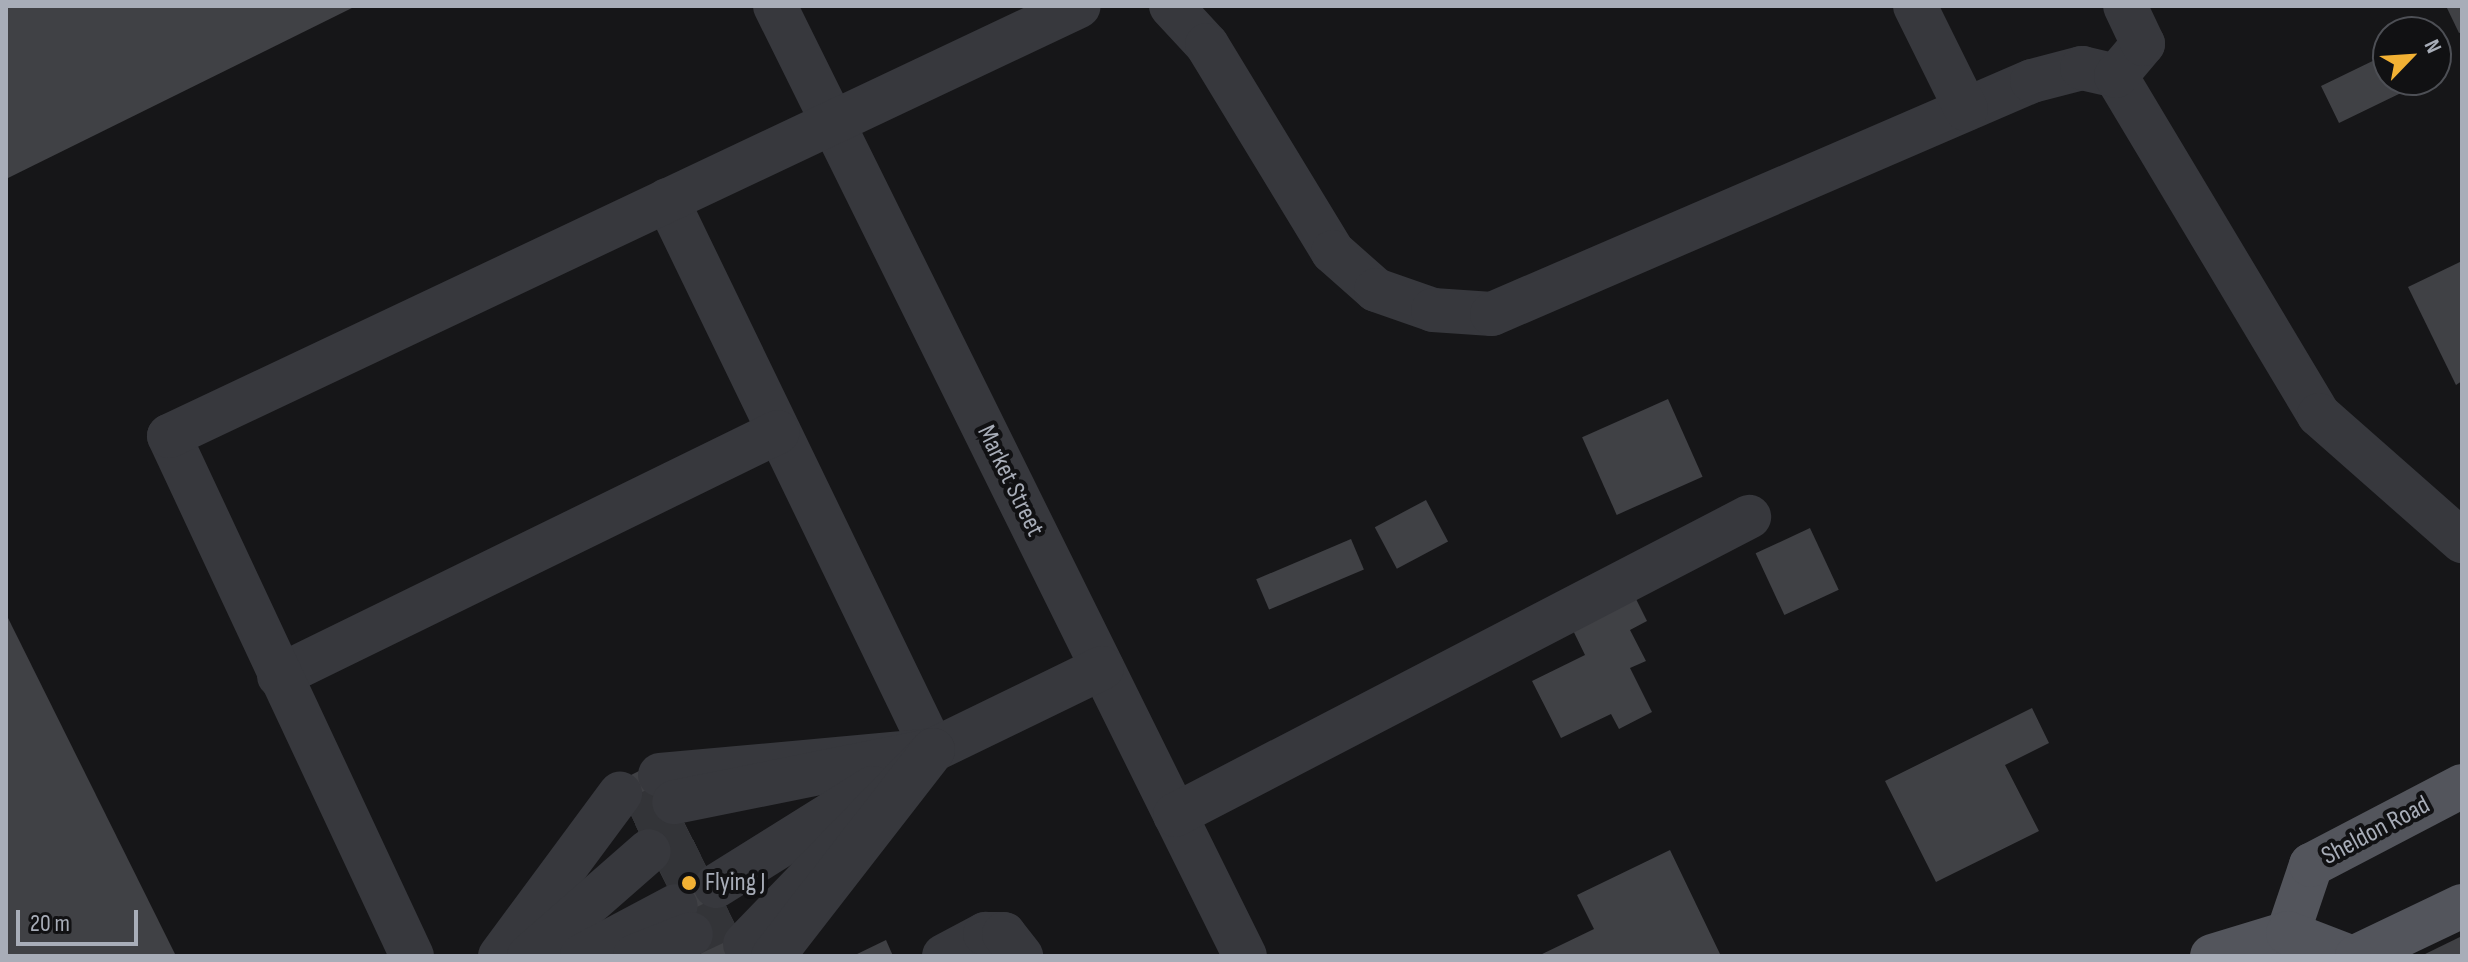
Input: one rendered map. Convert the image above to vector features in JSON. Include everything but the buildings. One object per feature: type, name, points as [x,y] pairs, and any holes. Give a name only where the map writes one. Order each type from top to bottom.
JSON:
[{"type":"main road","name":"Sheldon Road","points":[[2294,945],[2311,865],[2462,786]]},
{"type":"main road","points":[[2357,956],[2462,906]]},
{"type":"main road","points":[[2212,956],[2294,945],[2348,956]]},
{"type":"street","name":"Market Street","points":[[775,6],[1245,956]]},
{"type":"street","points":[[412,956],[169,436],[667,200],[830,118],[1079,6]]},
{"type":"street","points":[[1915,6],[1966,109]]},
{"type":"street","points":[[2116,76],[2143,44],[2125,6]]},
{"type":"street","points":[[1178,7],[1333,252],[1376,290],[1433,310],[1492,314],[1966,109],[2082,68],[2116,76],[2319,415],[2462,541]]},
{"type":"street","points":[[667,200],[933,750]]},
{"type":"street","points":[[279,676],[778,432]]},
{"type":"street","points":[[1175,815],[1749,517]]},
{"type":"street","points":[[711,871],[933,750],[1102,668]]},
{"type":"street","points":[[711,871],[933,750]]},
{"type":"street","points":[[711,871],[933,750]]},
{"type":"street","points":[[711,871],[933,750]]},
{"type":"street","points":[[500,956],[655,864]]},
{"type":"street","points":[[511,956],[655,864]]},
{"type":"street","points":[[529,956],[655,864]]},
{"type":"street","points":[[551,956],[655,864]]},
{"type":"street","points":[[582,956],[655,864]]},
{"type":"street","points":[[635,956],[655,864]]},
{"type":"street","points":[[944,956],[985,934],[1004,934],[1021,956]]},
{"type":"tunnel","points":[[633,820],[674,802]]},
{"type":"tunnel","points":[[649,851],[689,831]]},
{"type":"tunnel","points":[[663,878],[703,859]]},
{"type":"tunnel","points":[[691,934],[731,915]]},
{"type":"place","name":"Flying J","points":[[689,883]]}]
